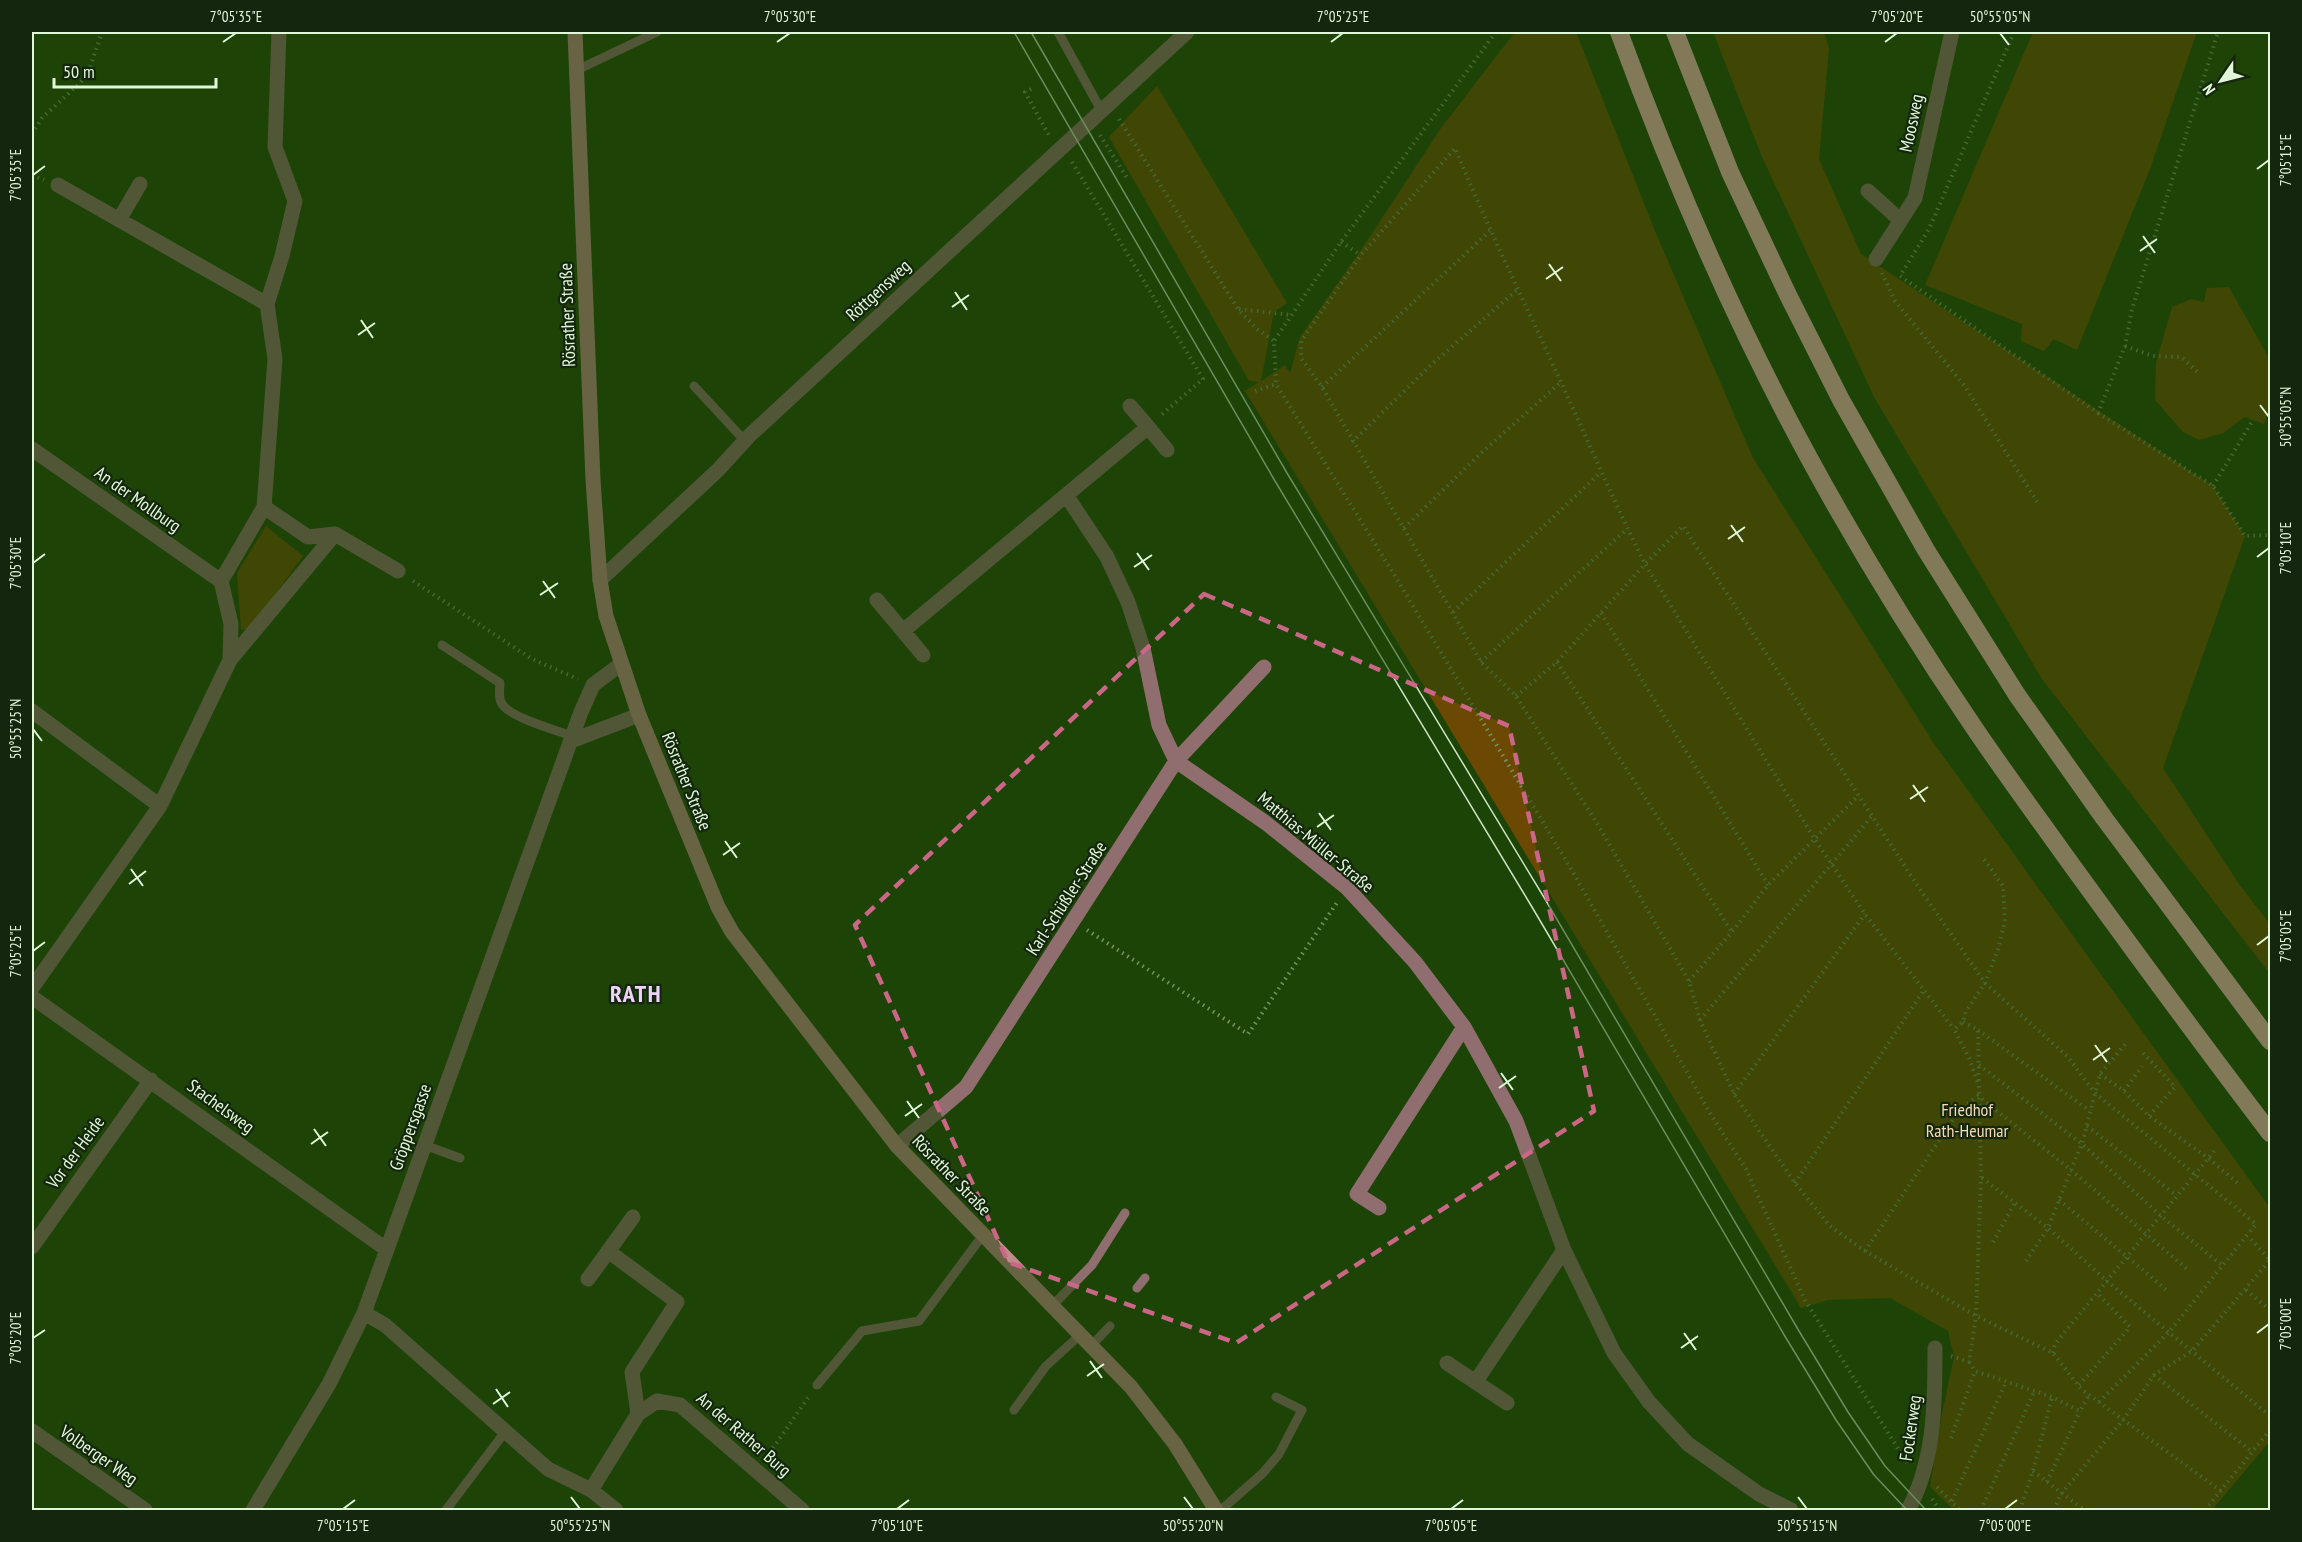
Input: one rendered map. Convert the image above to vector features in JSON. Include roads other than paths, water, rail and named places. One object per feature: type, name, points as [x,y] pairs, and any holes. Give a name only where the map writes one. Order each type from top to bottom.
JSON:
[{"type":"highway","points":[[1619,32],[1654,126],[1746,333],[1808,456],[1881,581],[1973,726],[2190,1029],[2271,1133]]},
{"type":"highway","points":[[1675,32],[1730,172],[1784,285],[1841,400],[1926,550],[2037,724],[2170,908],[2271,1041]]},
{"type":"main road","name":"Rösrather Straße","points":[[575,32],[593,480],[600,580],[606,616],[639,715],[718,907],[732,932],[897,1146],[1131,1387],[1175,1444],[1216,1510]]},
{"type":"street","points":[[231,660],[231,624],[221,581],[264,507],[275,358],[267,304],[282,256],[295,201],[275,147],[279,32]]},
{"type":"street","name":"Röttgensweg","points":[[600,580],[718,470],[745,441],[1186,32]]},
{"type":"street","name":"Moosweg","points":[[1876,259],[1899,219],[1915,198],[1952,32]]},
{"type":"street","points":[[119,220],[140,184]]},
{"type":"street","points":[[58,186],[267,304]]},
{"type":"street","points":[[1868,191],[1899,219]]},
{"type":"street","points":[[1130,406],[1167,450]]},
{"type":"street","points":[[903,631],[1148,427]]},
{"type":"street","name":"An der Mollburg","points":[[32,449],[221,581]]},
{"type":"street","points":[[1066,495],[1107,557],[1128,602],[1143,648],[1159,725],[1176,761]]},
{"type":"street","points":[[264,507],[308,537],[335,534],[398,571]]},
{"type":"street","points":[[32,988],[160,806],[231,660],[335,534]]},
{"type":"street","points":[[877,600],[923,655]]},
{"type":"street","name":"Gröppersgasse","points":[[253,1510],[329,1384],[364,1313],[593,685],[621,664]]},
{"type":"street","name":"Karl-Schüßler-Straße","points":[[897,1146],[966,1087],[1176,761],[1264,667]]},
{"type":"street","points":[[32,711],[160,806]]},
{"type":"street","points":[[572,739],[639,715]]},
{"type":"street","name":"Matthias-Müller-Straße","points":[[1176,761],[1266,823],[1347,888],[1415,962],[1464,1027],[1516,1121],[1564,1250],[1614,1353],[1649,1402],[1688,1444],[1759,1494],[1791,1510]]},
{"type":"street","name":"Stachelsweg","points":[[32,997],[386,1249]]},
{"type":"street","points":[[1379,1208],[1357,1194],[1464,1027]]},
{"type":"street","name":"Vor der Heide","points":[[32,1246],[151,1080]]},
{"type":"street","points":[[588,1279],[633,1217]]},
{"type":"street","points":[[1476,1381],[1564,1250]]},
{"type":"street","points":[[591,1490],[638,1414],[632,1372],[677,1302],[608,1251]]},
{"type":"street","points":[[364,1313],[385,1325],[548,1469],[591,1490],[616,1510]]},
{"type":"street","name":"Fockerweg","points":[[1908,1510],[1928,1484],[1935,1397],[1935,1348]]},
{"type":"street","points":[[1447,1363],[1507,1403]]},
{"type":"street","name":"An der Rather Burg","points":[[638,1414],[657,1401],[681,1405],[802,1510]]},
{"type":"street","name":"Volberger Weg","points":[[32,1431],[145,1510]]},
{"type":"lane","points":[[577,70],[657,32]]},
{"type":"lane","points":[[1058,32],[1100,111]]},
{"type":"lane","points":[[694,386],[745,441]]},
{"type":"lane","points":[[442,645],[500,683],[501,704],[510,712],[572,739]]},
{"type":"lane","points":[[424,1144],[460,1158]]},
{"type":"lane","points":[[1052,1306],[1092,1265],[1125,1213]]},
{"type":"lane","points":[[817,1385],[862,1331],[919,1321],[983,1235]]},
{"type":"lane","points":[[1137,1288],[1145,1278]]},
{"type":"lane","points":[[1091,1347],[1110,1326]]},
{"type":"lane","points":[[1014,1410],[1046,1366],[1080,1335]]},
{"type":"lane","points":[[1221,1510],[1263,1473],[1279,1454],[1302,1410],[1276,1397]]},
{"type":"lane","points":[[446,1510],[506,1432]]},
{"type":"tram line","points":[[1014,32],[1275,481],[1532,907],[1786,1338],[1836,1420],[1874,1475],[1907,1510]]},
{"type":"tram line","points":[[1031,32],[1287,473],[1545,899],[1848,1412],[1885,1466],[1926,1510]]},
{"type":"district","name":"RATH","points":[[636,993]]},
{"type":"park label","name":"Friedhof Rath-Heumar","points":[[1967,1119]]}]
